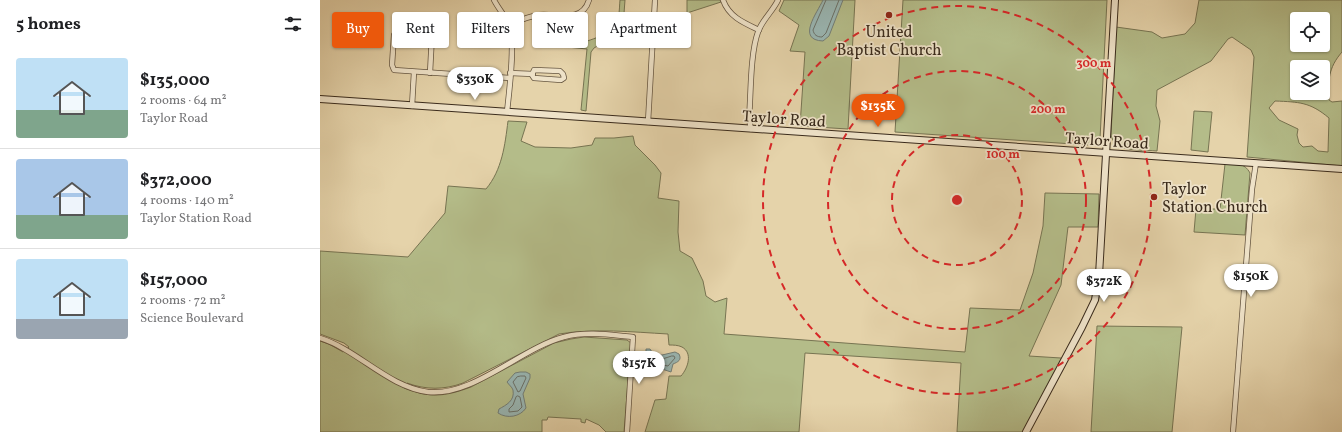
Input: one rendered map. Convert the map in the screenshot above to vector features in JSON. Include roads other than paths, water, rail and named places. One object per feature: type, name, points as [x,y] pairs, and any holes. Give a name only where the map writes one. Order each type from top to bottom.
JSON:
[{"type":"main road","points":[[1026,432],[1095,300],[1099,275],[1115,0]]},
{"type":"main road","name":"Taylor Road","points":[[320,99],[1342,169]]},
{"type":"street","points":[[494,0],[501,12]]},
{"type":"street","points":[[524,20],[539,14],[571,16],[579,13],[588,5],[589,0]]},
{"type":"street","points":[[648,122],[655,0]]},
{"type":"street","points":[[723,0],[734,18],[759,30]]},
{"type":"street","points":[[751,128],[749,119],[753,52],[759,30],[778,0]]},
{"type":"street","points":[[393,48],[392,68],[397,71],[510,78]]},
{"type":"street","points":[[430,73],[431,48]]},
{"type":"street","points":[[507,112],[511,48]]},
{"type":"street","points":[[535,70],[560,71],[564,78],[561,80],[536,78],[533,77],[533,74],[535,70]]},
{"type":"street","points":[[412,106],[414,72]]},
{"type":"street","points":[[510,73],[533,74]]},
{"type":"street","points":[[1233,432],[1252,189],[1256,163]]},
{"type":"street","points":[[320,338],[330,341],[346,350],[402,385],[420,390],[444,392],[460,388],[562,337],[582,334],[634,337],[627,432]]},
{"type":"water","points":[[823,0],[843,0],[829,36],[823,41],[815,39],[811,36],[810,31],[813,18]]},
{"type":"water","points":[[646,349],[650,349],[654,355],[675,352],[679,354],[680,359],[678,362],[673,364],[671,372],[662,369],[647,369],[645,366],[649,359]]},
{"type":"water","points":[[520,372],[530,374],[530,378],[523,394],[526,408],[517,415],[502,415],[498,413],[499,409],[513,397],[513,389],[507,382],[515,373]]},
{"type":"place","name":"United Baptist Church","points":[[889,15]]},
{"type":"place","name":"Taylor Station Church","points":[[1154,197]]}]
